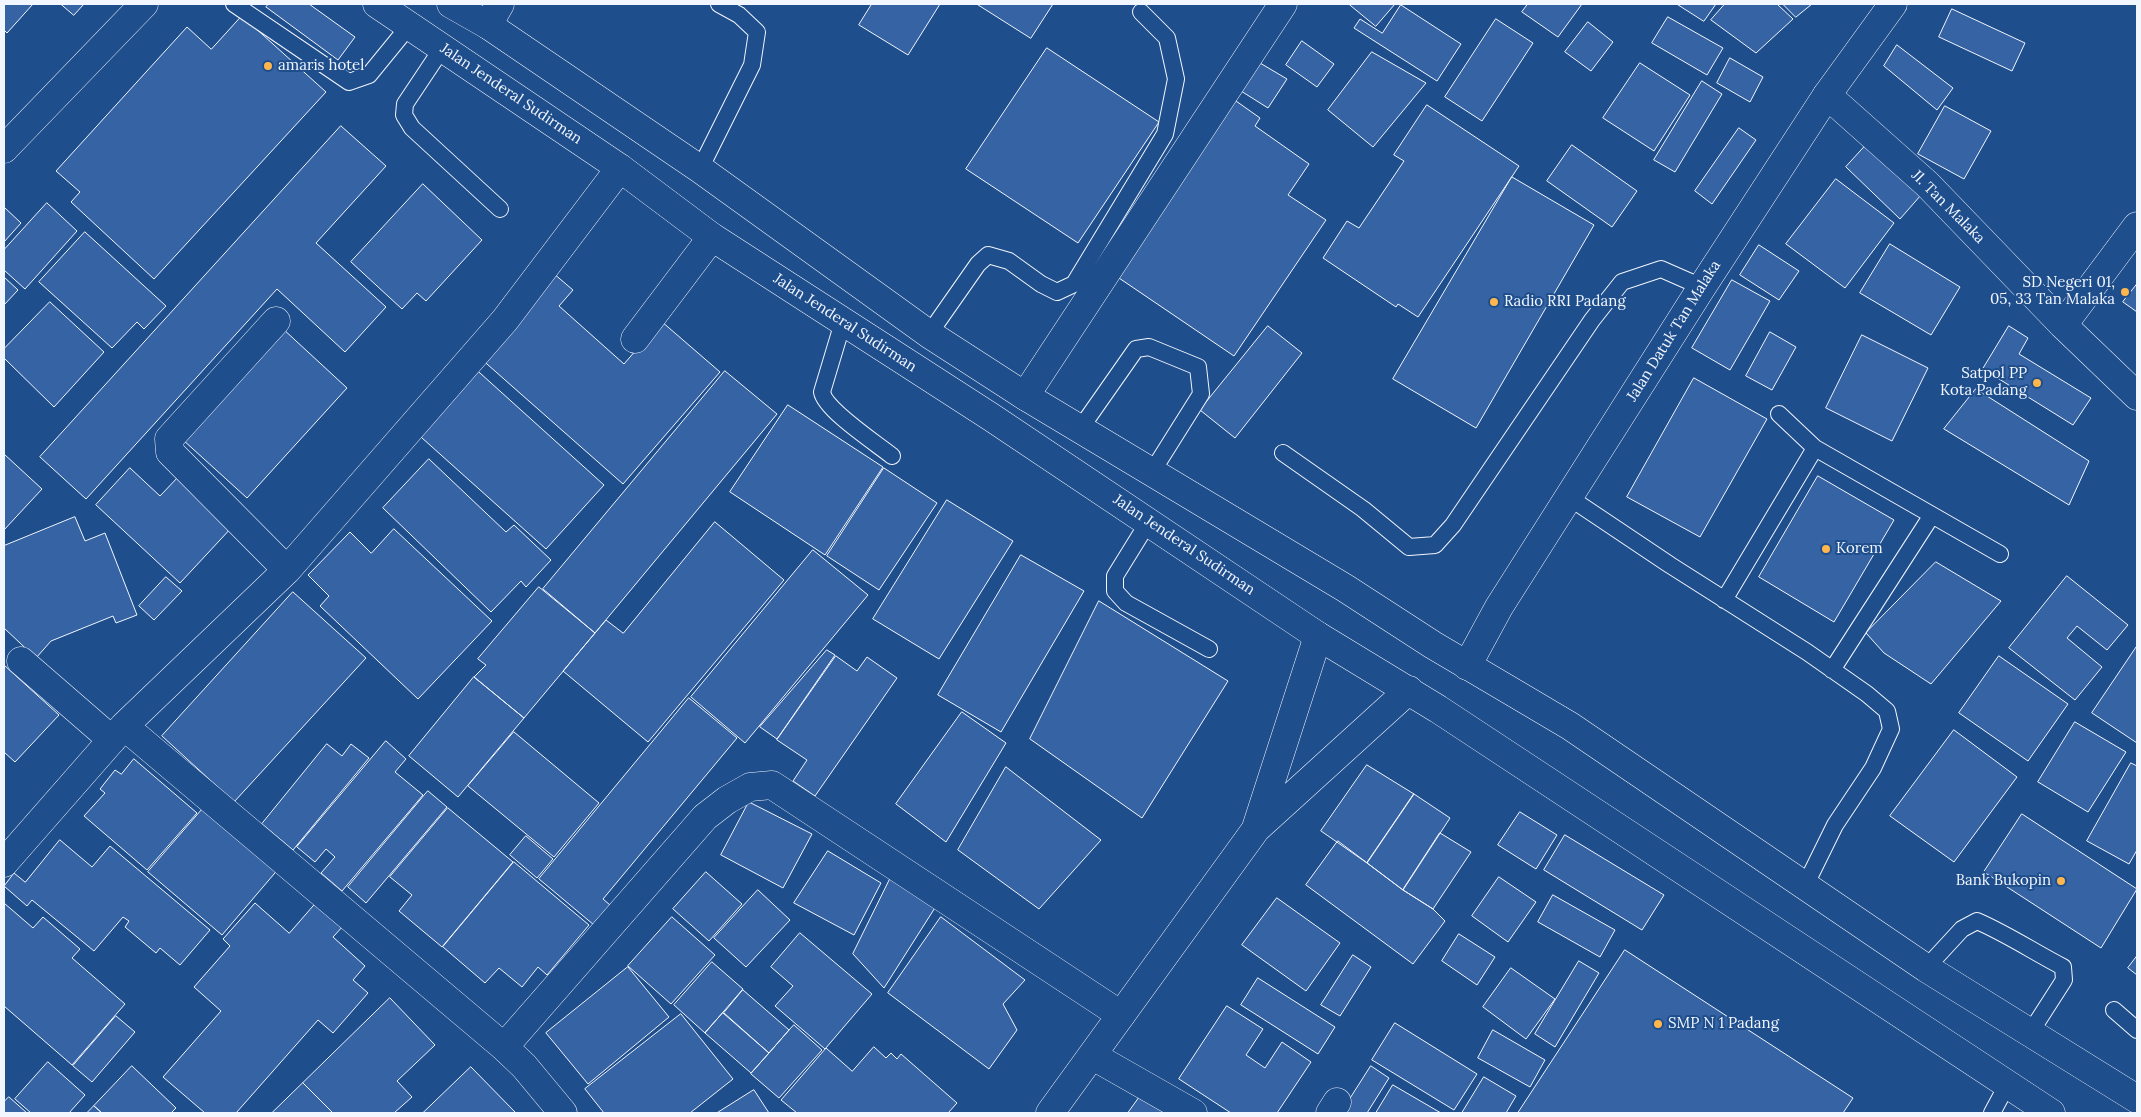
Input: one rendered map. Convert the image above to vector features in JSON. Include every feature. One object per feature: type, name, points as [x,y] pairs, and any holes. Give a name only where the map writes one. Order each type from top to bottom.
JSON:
[{"type":"street","points":[[4,149],[144,4]]},
{"type":"street","name":"Jalan Jenderal Sudirman","points":[[377,4],[620,168],[712,237],[1149,521],[1318,636],[1409,690],[2051,1113]]},
{"type":"street","points":[[451,4],[494,14],[700,169],[929,334],[1025,396],[1345,588],[1467,666],[1570,726],[1926,968],[2137,1099]]},
{"type":"street","points":[[1025,396],[1283,4]]},
{"type":"street","name":"Jalan Datuk Tan Malaka","points":[[1467,666],[1499,607],[1570,498],[1702,286],[1827,95],[1894,4]]},
{"type":"street","name":"Jl. Tan Malaka","points":[[1827,95],[1927,184],[2063,325],[2136,393]]},
{"type":"street","points":[[4,863],[118,733],[287,570],[505,320],[620,168]]},
{"type":"street","points":[[2063,325],[2137,226]]},
{"type":"street","points":[[635,339],[712,237]]},
{"type":"street","points":[[276,321],[169,439],[170,452],[287,570]]},
{"type":"street","points":[[1256,830],[1318,636]]},
{"type":"street","points":[[21,661],[118,733],[504,1047],[524,1066],[563,1113]]},
{"type":"street","points":[[1050,1113],[1256,830],[1409,690]]},
{"type":"street","points":[[504,1047],[705,817],[727,800],[750,787],[772,785],[1121,1016]]},
{"type":"street","points":[[1093,1056],[1193,1113]]},
{"type":"lane","points":[[234,4],[349,82],[369,75],[409,26]]},
{"type":"lane","points":[[700,169],[752,65],[757,32],[739,15],[719,4]]},
{"type":"lane","points":[[929,334],[978,264],[988,254],[1009,261],[1041,284],[1057,292],[1074,284],[1165,134],[1176,79],[1167,38],[1142,12]]},
{"type":"lane","points":[[443,47],[405,104],[404,114],[412,128],[500,209]]},
{"type":"lane","points":[[1283,453],[1363,509],[1409,547],[1435,545],[1453,525],[1592,320],[1622,282],[1661,269],[1702,286]]},
{"type":"lane","points":[[843,322],[822,392],[823,397],[835,411],[892,456]]},
{"type":"lane","points":[[1080,429],[1136,349],[1149,347],[1198,367],[1201,394],[1152,472]]},
{"type":"lane","points":[[1779,414],[1814,448],[2000,554]]},
{"type":"lane","points":[[1724,600],[1814,448]]},
{"type":"lane","points":[[1570,498],[1832,670],[1887,711],[1891,729],[1873,768],[1835,825],[1805,886]]},
{"type":"lane","points":[[1832,670],[1932,515]]},
{"type":"lane","points":[[1149,521],[1116,576],[1115,591],[1126,603],[1209,649]]},
{"type":"lane","points":[[1926,968],[1962,929],[1977,921],[1998,930],[2029,950],[2063,967],[2064,980],[2030,1033]]},
{"type":"lane","points":[[2114,1010],[2137,1030]]},
{"type":"lane","points":[[1992,1113],[2007,1085]]},
{"type":"building","points":[[4,4],[33,4],[7,33],[4,30]]},
{"type":"building","points":[[61,4],[84,4],[74,15]]},
{"type":"building","points":[[269,4],[309,4],[355,37],[338,60],[266,7]]},
{"type":"building","points":[[872,4],[940,4],[908,55],[859,25]]},
{"type":"building","points":[[977,4],[1053,4],[1031,38]]},
{"type":"building","points":[[1349,4],[1395,4],[1376,26]]},
{"type":"building","points":[[1528,4],[1582,4],[1558,37],[1522,12]]},
{"type":"building","points":[[1677,4],[1716,4],[1704,21]]},
{"type":"building","points":[[1725,4],[1777,4],[1793,19],[1756,53],[1711,20]]},
{"type":"building","points":[[1783,4],[1812,4],[1796,17]]},
{"type":"building","points":[[1401,5],[1461,44],[1437,81],[1354,28],[1360,19],[1382,33]]},
{"type":"building","points":[[1952,9],[2025,43],[2012,71],[1939,37]]},
{"type":"building","points":[[242,16],[326,92],[154,279],[71,202],[80,192],[56,171],[187,27],[211,49]]},
{"type":"building","points":[[1668,17],[1723,48],[1707,75],[1652,43]]},
{"type":"building","points":[[1496,19],[1533,43],[1482,121],[1445,97]]},
{"type":"building","points":[[1588,22],[1613,42],[1591,71],[1565,52]]},
{"type":"building","points":[[1302,41],[1334,64],[1317,87],[1286,65]]},
{"type":"building","points":[[1897,45],[1953,88],[1937,110],[1884,66]]},
{"type":"building","points":[[1047,48],[1159,122],[1078,243],[966,169]]},
{"type":"building","points":[[1372,52],[1426,83],[1373,147],[1328,110]]},
{"type":"building","points":[[1730,58],[1763,77],[1750,102],[1717,83]]},
{"type":"building","points":[[1260,63],[1287,79],[1268,108],[1241,91]]},
{"type":"building","points":[[1640,63],[1690,95],[1654,151],[1603,118]]},
{"type":"building","points":[[1702,81],[1722,94],[1675,172],[1654,160]]},
{"type":"building","points":[[1236,101],[1260,118],[1255,126],[1309,164],[1288,195],[1326,220],[1234,356],[1116,276]]},
{"type":"building","points":[[1427,105],[1519,166],[1418,317],[1398,304],[1396,307],[1323,258],[1347,221],[1359,228],[1404,161],[1394,155]]},
{"type":"building","points":[[1945,106],[1991,131],[1964,179],[1918,154]]},
{"type":"building","points":[[341,126],[386,166],[316,243],[386,307],[345,352],[277,289],[86,499],[40,457]]},
{"type":"building","points":[[1739,128],[1756,140],[1712,204],[1695,191]]},
{"type":"building","points":[[1867,144],[1921,195],[1900,219],[1846,167]]},
{"type":"building","points":[[1572,145],[1637,191],[1612,227],[1547,181]]},
{"type":"building","name":"Radio RRI Padang","points":[[1512,177],[1594,225],[1476,428],[1393,379]]},
{"type":"building","points":[[1836,179],[1894,223],[1845,288],[1786,244]]},
{"type":"building","points":[[423,184],[482,240],[426,301],[417,293],[402,309],[351,262]]},
{"type":"building","points":[[47,203],[77,231],[25,289],[4,270],[4,250]]},
{"type":"building","points":[[4,207],[21,223],[4,242]]},
{"type":"building","points":[[85,232],[166,306],[144,329],[137,322],[112,348],[39,282]]},
{"type":"building","points":[[1890,244],[1960,287],[1931,335],[1860,293]]},
{"type":"building","points":[[1759,245],[1799,271],[1779,300],[1740,275]]},
{"type":"building","points":[[553,273],[573,290],[559,306],[624,364],[661,321],[720,372],[623,484],[479,357]]},
{"type":"building","points":[[4,277],[18,290],[4,305]]},
{"type":"building","points":[[1732,280],[1770,301],[1730,370],[1692,348]]},
{"type":"building","points":[[2137,284],[2137,312],[2123,302]]},
{"type":"building","points":[[50,302],[104,352],[54,407],[4,358],[4,349]]},
{"type":"building","points":[[1268,326],[1302,353],[1235,438],[1200,410]]},
{"type":"building","name":"Satpol PP Kota Padang","points":[[2009,326],[2028,338],[2019,354],[2091,398],[2073,425],[1983,369]]},
{"type":"building","points":[[282,328],[347,388],[247,498],[182,439]]},
{"type":"building","points":[[1770,332],[1796,347],[1772,390],[1746,376]]},
{"type":"building","points":[[1862,335],[1928,368],[1892,441],[1826,408]]},
{"type":"building","points":[[470,364],[604,485],[546,549],[412,429]]},
{"type":"building","points":[[725,371],[777,414],[595,633],[543,589]]},
{"type":"building","points":[[1694,378],[1767,419],[1700,537],[1627,497]]},
{"type":"building","points":[[1976,389],[2089,461],[2069,505],[1944,429]]},
{"type":"building","points":[[788,405],[883,467],[825,555],[730,492]]},
{"type":"building","points":[[4,454],[42,489],[4,530]]},
{"type":"building","points":[[429,459],[506,532],[514,525],[551,560],[526,587],[521,581],[491,612],[383,508]]},
{"type":"building","points":[[130,468],[160,496],[179,476],[233,526],[180,583],[96,505]]},
{"type":"building","points":[[884,468],[937,503],[879,590],[827,556]]},
{"type":"building","name":"Korem","points":[[1818,476],[1894,520],[1834,622],[1759,577]]},
{"type":"building","points":[[947,500],[1013,541],[939,659],[873,619]]},
{"type":"building","points":[[75,517],[85,541],[105,533],[137,615],[116,623],[113,616],[51,641],[36,658],[4,628],[4,546]]},
{"type":"building","points":[[715,522],[784,580],[648,742],[563,671],[606,620],[623,633]]},
{"type":"building","points":[[394,529],[492,621],[418,699],[320,606],[329,596],[308,575],[350,532],[371,553]]},
{"type":"building","points":[[813,550],[868,595],[745,743],[691,697]]},
{"type":"building","points":[[1021,555],[1084,591],[1001,732],[938,695]]},
{"type":"building","points":[[1936,562],[2001,601],[1931,684],[1884,653],[1866,633]]},
{"type":"building","points":[[2067,576],[2128,625],[2107,650],[2077,626],[2067,638],[2102,667],[2075,700],[2009,648]]},
{"type":"building","points":[[166,577],[182,591],[154,620],[139,606]]},
{"type":"building","points":[[539,587],[595,633],[524,718],[474,677],[486,665],[478,659]]},
{"type":"building","points":[[293,592],[366,658],[234,802],[162,736]]},
{"type":"building","points":[[1099,601],[1228,681],[1142,818],[1030,739]]},
{"type":"building","points":[[2137,646],[2137,743],[2092,713]]},
{"type":"building","points":[[827,650],[835,655],[777,739],[760,727]]},
{"type":"building","points":[[836,656],[857,671],[867,657],[897,678],[815,796],[793,781],[807,760],[777,740]]},
{"type":"building","points":[[1999,656],[2068,704],[2028,761],[1959,713]]},
{"type":"building","points":[[4,665],[59,715],[15,762],[4,752]]},
{"type":"building","points":[[474,677],[524,718],[458,797],[409,756]]},
{"type":"building","points":[[689,698],[737,738],[603,899],[610,905],[594,925],[539,879]]},
{"type":"building","points":[[962,712],[1006,743],[946,842],[896,804]]},
{"type":"building","points":[[2075,722],[2126,752],[2088,812],[2038,782]]},
{"type":"building","points":[[1954,730],[2017,777],[1954,862],[1890,816]]},
{"type":"building","points":[[514,732],[599,803],[554,857],[468,786]]},
{"type":"building","points":[[386,741],[406,759],[395,772],[423,795],[342,891],[321,873],[335,857],[326,849],[315,862],[297,847]]},
{"type":"building","points":[[327,744],[342,756],[351,744],[369,758],[293,850],[262,824]]},
{"type":"building","points":[[134,759],[197,813],[147,870],[84,816],[105,793],[100,789],[115,770],[121,774]]},
{"type":"building","points":[[2131,763],[2137,766],[2137,850],[2129,864],[2087,841]]},
{"type":"building","points":[[1367,765],[1414,794],[1367,863],[1321,831]]},
{"type":"building","points":[[1006,767],[1101,840],[1039,909],[958,850]]},
{"type":"building","points":[[428,791],[447,807],[366,903],[348,887]]},
{"type":"building","points":[[1414,794],[1450,818],[1403,890],[1367,863]]},
{"type":"building","points":[[749,802],[812,834],[783,888],[721,855]]},
{"type":"building","points":[[206,805],[280,867],[222,935],[148,872]]},
{"type":"building","points":[[448,808],[513,862],[442,947],[399,911],[412,895],[390,877]]},
{"type":"building","points":[[1520,812],[1557,835],[1536,869],[1498,845]]},
{"type":"building","name":"Bank Bukopin","points":[[2022,814],[2137,889],[2101,948],[1984,872]]},
{"type":"building","points":[[1440,833],[1471,852],[1433,909],[1403,890]]},
{"type":"building","points":[[1565,835],[1664,895],[1642,930],[1544,870]]},
{"type":"building","points":[[526,836],[553,859],[537,878],[510,855]]},
{"type":"building","points":[[60,840],[92,867],[110,846],[210,930],[180,965],[160,948],[156,953],[125,927],[129,921],[123,917],[94,951],[32,900],[27,906],[4,886],[14,873],[25,882]]},
{"type":"building","points":[[1338,841],[1403,890],[1433,909],[1445,921],[1413,964],[1306,885]]},
{"type":"building","points":[[828,851],[881,883],[854,935],[794,903]]},
{"type":"building","points":[[514,862],[589,925],[547,975],[538,967],[522,987],[499,968],[485,983],[443,947]]},
{"type":"building","points":[[706,872],[742,904],[709,941],[673,909]]},
{"type":"building","points":[[893,873],[938,903],[884,988],[853,954]]},
{"type":"building","points":[[1499,877],[1536,902],[1508,942],[1472,916]]},
{"type":"building","points":[[758,890],[790,920],[746,967],[714,938]]},
{"type":"building","points":[[1553,895],[1615,930],[1600,957],[1538,922]]},
{"type":"building","points":[[1277,898],[1340,943],[1306,991],[1242,945]]},
{"type":"building","points":[[317,902],[344,925],[333,937],[365,966],[353,980],[368,993],[333,1033],[318,1020],[236,1113],[205,1113],[163,1077],[221,1011],[194,987],[230,946],[223,939],[255,903],[289,933]]},
{"type":"building","points":[[4,903],[33,928],[43,917],[80,949],[72,958],[125,1004],[72,1065],[4,1006]]},
{"type":"building","points":[[672,917],[715,955],[671,1004],[628,966]]},
{"type":"building","points":[[941,917],[1025,980],[1003,1004],[1017,1030],[989,1069],[888,993]]},
{"type":"building","points":[[800,933],[872,994],[825,1049],[775,1006],[793,986],[771,967]]},
{"type":"building","points":[[1459,934],[1495,957],[1477,985],[1442,961]]},
{"type":"building","name":"SMP N 1 Padang","points":[[1625,950],[1853,1098],[1843,1113],[1518,1113]]},
{"type":"building","points":[[1353,955],[1371,967],[1340,1016],[1321,1005]]},
{"type":"building","points":[[2137,956],[2137,975],[2128,968]]},
{"type":"building","points":[[1579,961],[1599,973],[1555,1047],[1535,1034]]},
{"type":"building","points":[[712,962],[743,989],[705,1033],[674,1005]]},
{"type":"building","points":[[628,967],[669,1017],[588,1084],[546,1033]]},
{"type":"building","points":[[1511,968],[1555,999],[1526,1039],[1483,1007]]},
{"type":"building","points":[[1258,978],[1335,1027],[1318,1054],[1241,1005]]},
{"type":"building","points":[[743,990],[789,1030],[769,1053],[724,1013]]},
{"type":"building","points":[[390,998],[435,1045],[397,1081],[412,1097],[394,1113],[333,1113],[303,1083]]},
{"type":"building","points":[[1227,1006],[1263,1029],[1246,1055],[1265,1068],[1282,1042],[1311,1062],[1277,1113],[1231,1113],[1179,1079]]},
{"type":"building","points":[[723,1013],[769,1053],[751,1073],[705,1033]]},
{"type":"building","points":[[681,1014],[733,1079],[690,1113],[604,1113],[585,1089]]},
{"type":"building","points":[[116,1016],[135,1032],[92,1082],[73,1066]]},
{"type":"building","points":[[1395,1023],[1477,1074],[1454,1110],[1372,1060]]},
{"type":"building","points":[[794,1025],[822,1050],[779,1098],[751,1074]]},
{"type":"building","points":[[1493,1030],[1545,1060],[1530,1087],[1478,1058]]},
{"type":"building","points":[[874,1047],[886,1058],[891,1053],[897,1059],[901,1054],[957,1103],[948,1113],[797,1113],[781,1100],[826,1048],[852,1071]]},
{"type":"building","points":[[48,1062],[85,1095],[69,1113],[31,1113],[15,1099]]},
{"type":"building","points":[[132,1066],[176,1108],[171,1113],[102,1113],[94,1106]]},
{"type":"building","points":[[1371,1066],[1389,1078],[1367,1113],[1341,1113]]},
{"type":"building","points":[[471,1067],[516,1113],[423,1113]]},
{"type":"building","points":[[1484,1077],[1516,1096],[1506,1113],[1462,1113]]},
{"type":"building","points":[[303,1083],[333,1113],[272,1113]]},
{"type":"building","points":[[1393,1085],[1441,1113],[1376,1113]]},
{"type":"building","points":[[754,1090],[769,1113],[717,1113]]},
{"type":"building","points":[[1141,1095],[1168,1113],[1128,1113]]},
{"type":"building","points":[[9,1097],[27,1113],[4,1113],[4,1102]]},
{"type":"building","points":[[94,1106],[102,1113],[87,1113]]},
{"type":"place","name":"amaris hotel","points":[[268,66]]},
{"type":"place","name":"SD Negeri 01, 05, 33 Tan Malaka","points":[[2125,292]]},
{"type":"place","name":"Radio RRI Padang","points":[[1494,302]]},
{"type":"place","name":"Satpol PP Kota Padang","points":[[2037,383]]},
{"type":"place","name":"Korem","points":[[1826,549]]},
{"type":"place","name":"Bank Bukopin","points":[[2061,881]]},
{"type":"place","name":"SMP N 1 Padang","points":[[1658,1024]]}]
